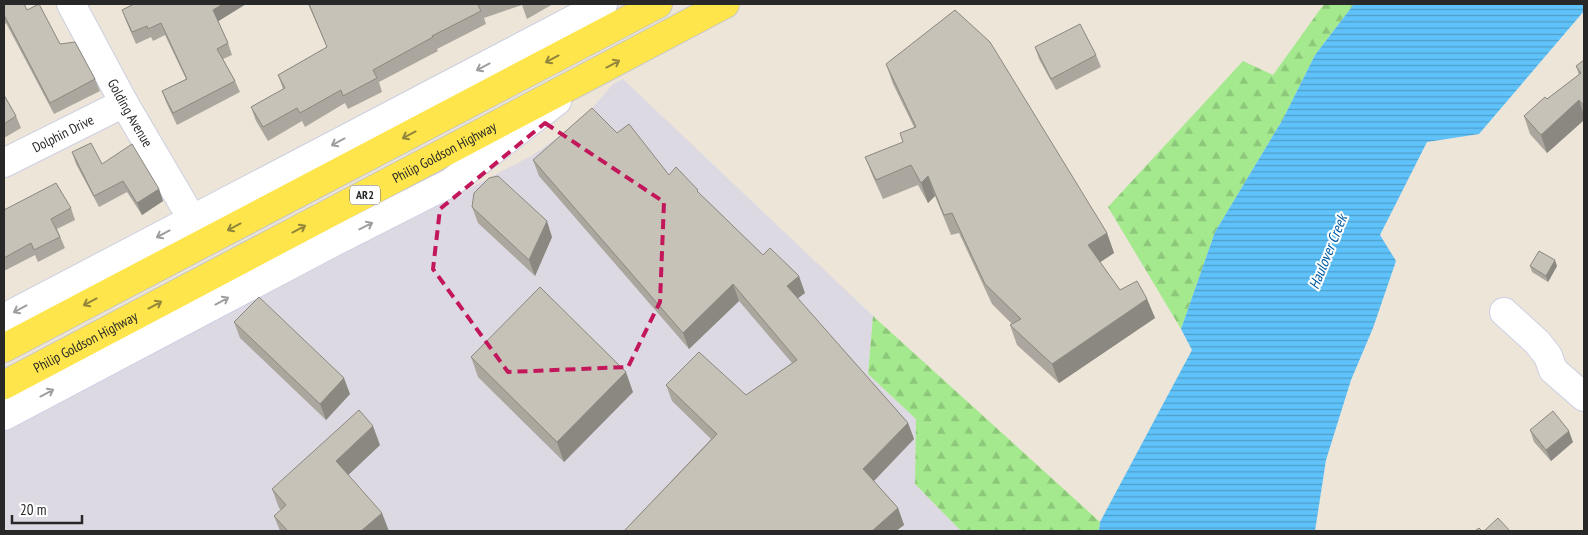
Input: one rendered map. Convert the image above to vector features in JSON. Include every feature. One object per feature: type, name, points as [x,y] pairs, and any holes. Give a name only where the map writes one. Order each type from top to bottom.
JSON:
[{"type":"main road","name":"AR2","points":[[4,348],[658,4]]},
{"type":"main road","name":"Philip Goldson Highway","points":[[4,385],[725,4]]},
{"type":"street","points":[[4,318],[603,4]]},
{"type":"street","name":"Golding Avenue","points":[[75,5],[124,102],[192,218]]},
{"type":"street","points":[[4,416],[328,245],[450,184],[586,78]]},
{"type":"street","name":"Dolphin Drive","points":[[4,164],[124,102]]},
{"type":"street","points":[[1504,312],[1537,342],[1548,356],[1553,370],[1584,396]]},
{"type":"highlighted area","points":[[545,123],[664,202],[660,302],[628,367],[508,372],[433,269],[440,209]]},
{"type":"shaded area","points":[[623,79],[873,316],[868,374],[916,419],[915,484],[961,531],[4,531],[4,431],[533,155],[583,119],[613,84]]},
{"type":"green space","points":[[1324,4],[1354,4],[1315,55],[1283,119],[1215,232],[1181,329],[1108,207],[1243,61],[1273,75]]},
{"type":"green space","points":[[873,316],[1100,522],[1099,531],[961,531],[915,484],[916,419],[868,374]]},
{"type":"water","name":"Haulover Creek","points":[[1354,4],[1584,4],[1584,11],[1479,134],[1427,142],[1380,235],[1396,261],[1373,328],[1351,380],[1326,460],[1315,531],[1099,531],[1100,522],[1192,350],[1181,329],[1215,232],[1283,119],[1315,55]]},
{"type":"building","points":[[4,4],[24,4],[27,10],[39,4],[60,44],[75,42],[95,79],[50,103],[4,15]]},
{"type":"building","points":[[134,4],[223,4],[213,10],[228,43],[217,49],[235,81],[173,113],[162,91],[187,79],[161,23],[148,29],[147,26],[132,32],[122,10]]},
{"type":"building","points":[[309,4],[481,4],[478,5],[481,11],[432,36],[373,70],[377,78],[343,96],[341,90],[300,113],[297,108],[263,127],[251,107],[285,88],[278,75],[327,47]]},
{"type":"building","points":[[955,10],[990,42],[1107,233],[1088,245],[1120,290],[1137,281],[1147,299],[1052,364],[1010,325],[1021,319],[985,284],[952,213],[944,215],[928,176],[921,183],[911,165],[876,180],[865,157],[903,142],[900,133],[916,127],[886,64]]},
{"type":"building","points":[[1080,24],[1096,55],[1051,79],[1035,47]]},
{"type":"building","points":[[1584,60],[1584,106],[1579,100],[1541,135],[1524,116],[1545,97],[1547,99],[1581,73],[1576,66]]},
{"type":"building","points":[[4,95],[16,116],[4,124]]},
{"type":"building","points":[[592,108],[617,133],[629,124],[669,175],[676,167],[697,191],[763,255],[770,248],[799,276],[787,286],[908,423],[863,469],[898,508],[872,531],[624,531],[717,434],[666,385],[699,352],[746,395],[797,360],[733,284],[683,333],[533,160]]},
{"type":"building","points":[[91,143],[102,164],[132,144],[159,189],[137,203],[123,181],[94,196],[72,152]]},
{"type":"building","points":[[498,176],[547,221],[529,260],[472,207],[474,193],[489,178]]},
{"type":"building","points":[[56,183],[71,208],[51,219],[60,237],[34,250],[31,243],[4,258],[4,210]]},
{"type":"building","points":[[1539,251],[1555,260],[1546,276],[1530,266]]},
{"type":"building","points":[[540,287],[626,372],[557,442],[471,357]]},
{"type":"building","points":[[259,297],[344,378],[320,404],[234,322]]},
{"type":"building","points":[[359,410],[373,426],[336,461],[382,513],[361,531],[288,531],[274,516],[286,505],[272,489]]},
{"type":"building","points":[[1553,411],[1569,431],[1546,450],[1530,430]]},
{"type":"building","points":[[1498,518],[1510,531],[1484,531]]}]
